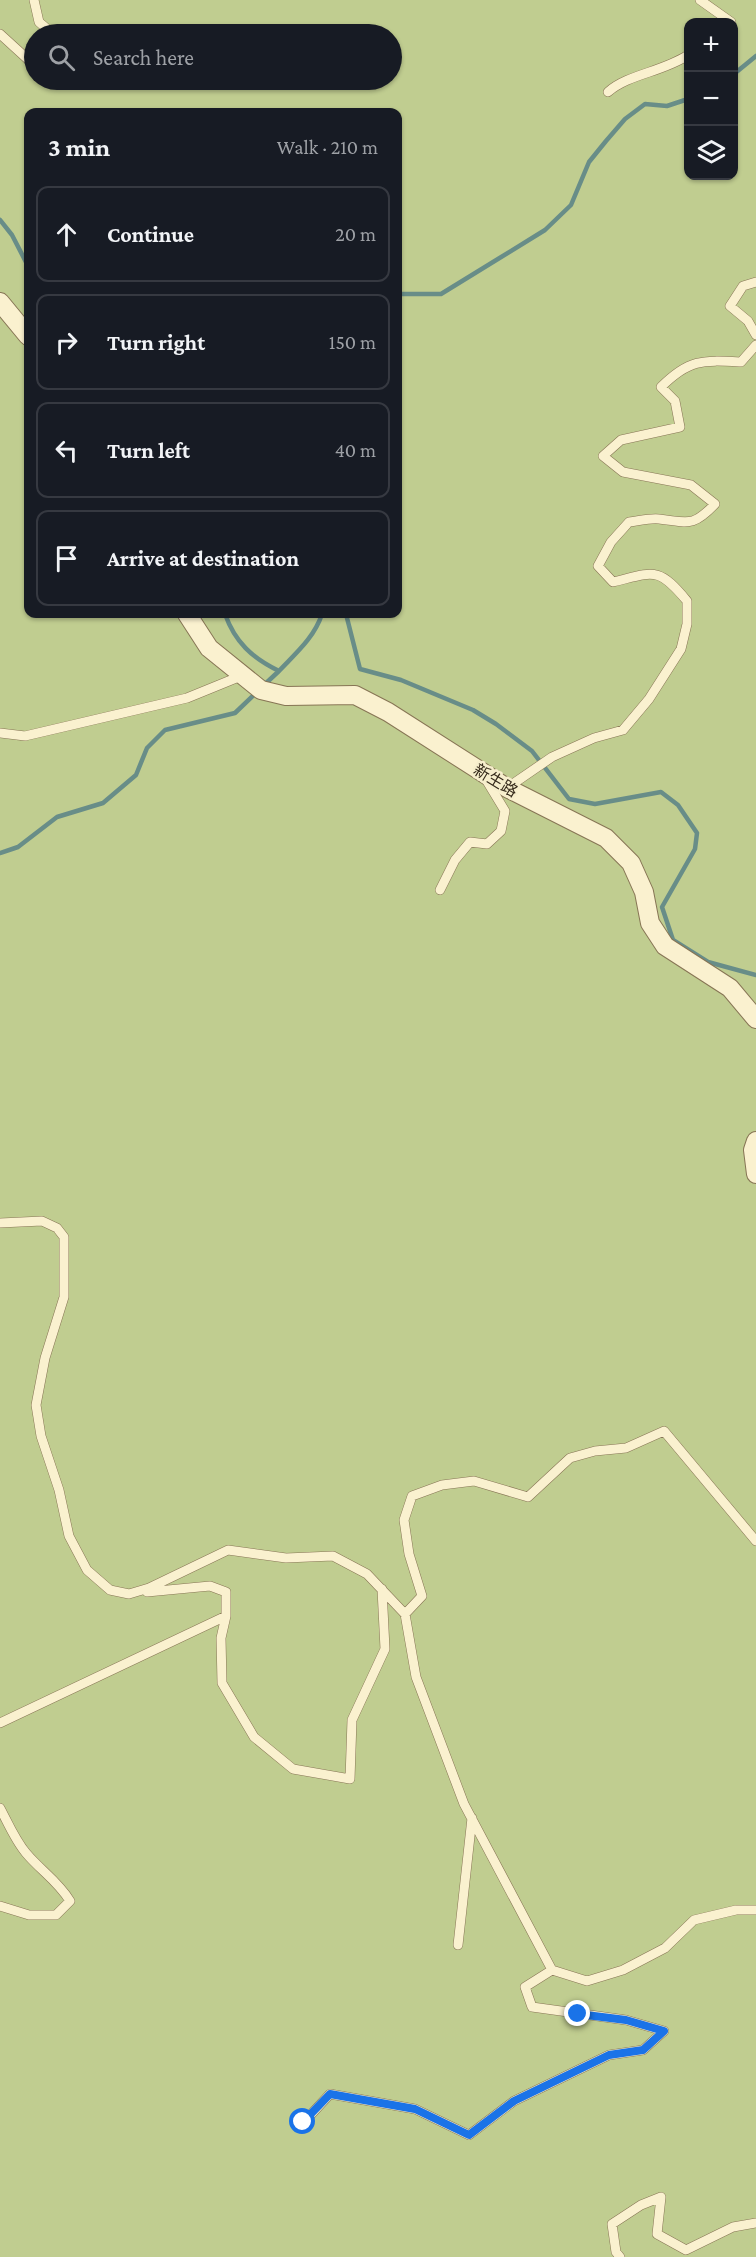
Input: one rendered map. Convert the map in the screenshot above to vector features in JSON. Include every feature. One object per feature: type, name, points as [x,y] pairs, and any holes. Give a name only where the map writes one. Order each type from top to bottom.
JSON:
[{"type":"street","points":[[0,302],[24,331]]},
{"type":"street","name":"新生路","points":[[190,618],[209,648],[251,683],[286,696],[355,695],[388,712],[507,788],[606,838],[631,863],[644,892],[650,923],[665,946],[730,988],[756,1019]]},
{"type":"street","points":[[756,1141],[753,1150],[756,1174]]},
{"type":"lane","points":[[34,0],[41,24]]},
{"type":"lane","points":[[700,0],[725,18]]},
{"type":"lane","points":[[0,34],[24,56]]},
{"type":"lane","points":[[608,92],[618,84],[671,67],[684,58]]},
{"type":"lane","points":[[756,282],[743,286],[730,306],[748,321],[756,335]]},
{"type":"lane","points":[[507,788],[551,758],[594,738],[623,730],[649,699],[681,649],[687,624],[687,602],[670,580],[651,573],[612,582],[598,566],[611,542],[629,522],[656,518],[684,524],[701,519],[715,504],[692,485],[623,472],[603,456],[621,440],[680,427],[675,401],[661,387],[680,368],[712,361],[741,362],[756,345]]},
{"type":"lane","points":[[0,733],[25,736],[251,683]]},
{"type":"lane","points":[[440,890],[455,860],[470,842],[487,844],[501,831],[505,812],[480,771]]},
{"type":"lane","points":[[0,1223],[42,1221],[57,1228],[64,1237],[64,1297],[45,1358],[36,1405],[41,1436],[59,1490],[69,1536],[87,1570],[110,1590],[129,1594],[210,1586],[226,1592],[226,1616],[221,1638],[222,1683],[254,1737],[293,1769],[350,1779],[352,1720],[385,1649],[382,1589]]},
{"type":"lane","points":[[405,1614],[422,1596],[404,1520],[412,1496],[442,1485],[474,1481],[528,1497],[570,1458],[595,1451],[626,1448],[664,1431],[756,1541]]},
{"type":"lane","points":[[129,1594],[149,1588],[228,1550],[286,1558],[333,1556],[367,1574],[405,1614],[416,1677],[472,1818],[552,1970],[587,1981],[623,1970],[665,1948],[694,1920],[736,1910],[756,1910]]},
{"type":"lane","points":[[0,1723],[226,1616]]},
{"type":"lane","points":[[0,1808],[24,1851],[43,1871],[59,1883],[70,1901],[56,1915],[29,1915],[0,1906]]},
{"type":"lane","points":[[458,1945],[472,1818]]},
{"type":"lane","points":[[303,2122],[330,2094],[415,2109],[469,2135],[514,2101],[609,2055],[643,2050],[664,2031],[626,2020],[532,2007],[525,1987],[552,1970]]},
{"type":"lane","points":[[620,2257],[616,2252],[612,2224],[641,2205],[661,2198],[657,2234],[686,2250],[734,2227],[756,2223]]},
{"type":"green space","points":[[0,0],[756,0],[756,2257],[0,2257]]},
{"type":"waterway","points":[[736,72],[756,56]]},
{"type":"waterway","points":[[402,294],[441,294],[545,230],[571,205],[589,162],[625,119],[645,104],[667,106],[684,100]]},
{"type":"waterway","points":[[0,220],[12,235],[24,258]]},
{"type":"waterway","points":[[227,618],[239,641],[253,655],[279,671],[309,638],[321,618]]},
{"type":"waterway","points":[[347,618],[360,669],[401,680],[473,710],[496,724],[532,751],[569,799],[595,804],[661,792],[678,805],[697,833],[695,849],[662,907],[673,940],[708,962],[756,975]]},
{"type":"waterway","points":[[264,685],[279,671]]},
{"type":"waterway","points":[[0,853],[18,847],[57,817],[103,803],[136,775],[147,748],[165,730],[235,713],[256,693]]},
{"type":"route","points":[[303,2122],[330,2094],[415,2109],[469,2135],[514,2101],[609,2055],[643,2050],[664,2031],[626,2020],[578,2014]]}]
